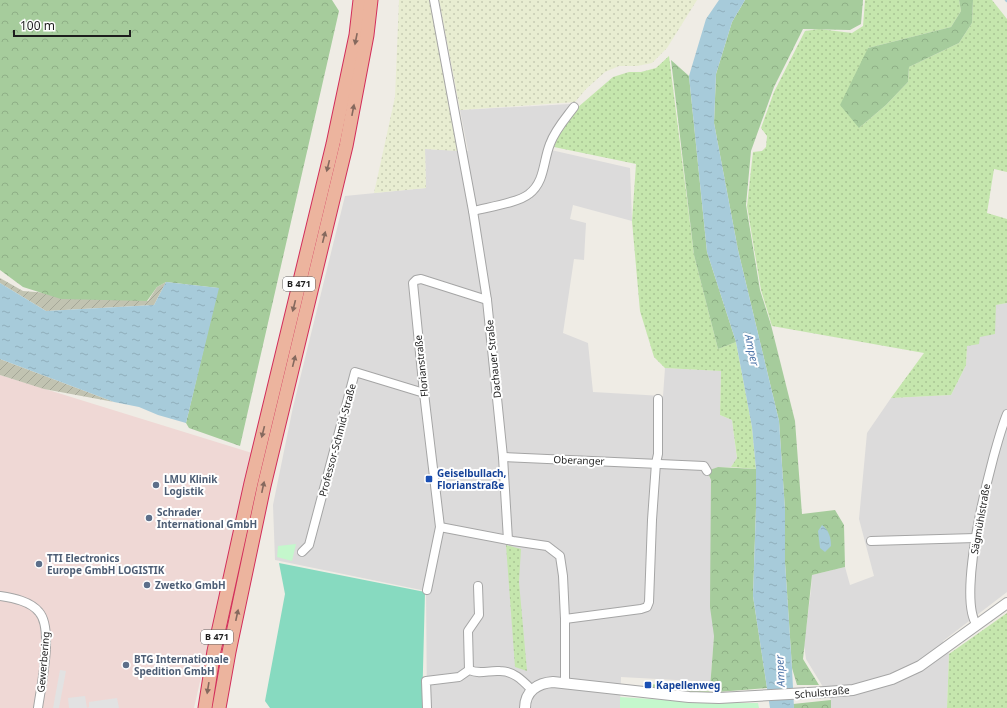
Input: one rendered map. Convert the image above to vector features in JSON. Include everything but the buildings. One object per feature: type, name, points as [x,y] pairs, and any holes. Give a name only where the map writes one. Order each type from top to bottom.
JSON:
[{"type":"highway","name":"B 471","points":[[205,708],[214,651],[251,483],[333,144],[356,35],[360,0]]},
{"type":"highway","name":"B 471","points":[[219,708],[229,652],[264,486],[346,146],[368,34],[371,0]]},
{"type":"street","name":"Dachauer Straße","points":[[434,0],[473,211],[487,300],[503,457],[508,540]]},
{"type":"street","points":[[473,211],[520,199],[530,194],[540,182],[550,143],[557,129],[574,107]]},
{"type":"street","name":"Florianstraße","points":[[426,590],[440,527],[413,283],[416,280],[421,280],[487,300]]},
{"type":"street","name":"Professor-Schmid-Straße","points":[[302,552],[309,545],[355,372],[424,393]]},
{"type":"street","points":[[565,619],[647,607],[649,602],[652,520],[658,454],[658,399]]},
{"type":"street","name":"Sägmühlstraße","points":[[977,625],[973,620],[971,608],[971,584],[976,538],[986,481],[1007,414]]},
{"type":"street","name":"Oberanger","points":[[503,457],[704,466],[707,471]]},
{"type":"street","points":[[440,527],[547,546],[560,556],[563,576],[565,619],[565,683]]},
{"type":"street","points":[[871,541],[976,538]]},
{"type":"street","points":[[469,670],[468,631],[479,615],[478,586]]},
{"type":"street","name":"Gewerbering","points":[[0,596],[23,601],[38,610],[46,627],[45,655],[38,708]]},
{"type":"street","name":"Schulstraße","points":[[532,690],[545,683],[565,683],[689,697],[719,698],[853,690],[897,676],[920,666],[1007,603]]},
{"type":"street","points":[[469,670],[477,673],[500,671],[508,672],[516,676],[532,690],[525,705]]},
{"type":"street","points":[[426,708],[426,681],[459,677],[469,670]]},
{"type":"shaded area","points":[[399,0],[431,0],[458,151],[425,149],[426,188],[374,193],[395,97]]},
{"type":"shaded area","points":[[439,0],[697,0],[667,48],[652,63],[637,66],[619,66],[605,72],[586,89],[575,102],[460,110]]},
{"type":"shaded area","points":[[570,104],[557,132],[551,150],[630,168],[632,221],[573,205],[570,219],[586,223],[584,260],[574,259],[563,333],[588,343],[593,392],[663,396],[665,368],[721,371],[720,415],[732,420],[737,459],[731,467],[718,467],[707,472],[711,480],[714,636],[710,688],[695,681],[621,677],[620,708],[427,708],[426,591],[275,560],[273,505],[293,407],[345,196],[426,188],[425,149],[468,151],[460,110]]},
{"type":"shaded area","points":[[0,278],[23,291],[148,301],[157,287],[166,282],[154,305],[46,311],[0,283]]},
{"type":"shaded area","points":[[1007,303],[1007,592],[943,641],[949,654],[947,708],[831,708],[831,700],[806,659],[804,645],[812,575],[845,567],[850,585],[874,576],[859,519],[867,433],[891,398],[951,395],[966,365],[967,346],[980,337],[996,305]]},
{"type":"shaded area","points":[[0,359],[114,402],[44,389],[0,375]]},
{"type":"shaded area","points":[[0,375],[252,453],[194,708],[0,708]]},
{"type":"shaded area","points":[[60,670],[66,671],[59,708],[53,708]]},
{"type":"shaded area","points":[[85,696],[87,708],[69,708],[68,698]]},
{"type":"shaded area","points":[[117,698],[119,708],[87,708],[89,707],[89,702]]},
{"type":"green space","points":[[0,0],[332,0],[339,11],[240,446],[189,428],[186,423],[218,288],[166,282],[157,287],[147,301],[61,299],[23,287],[0,270]]},
{"type":"green space","points":[[745,0],[863,0],[861,24],[850,30],[803,29],[774,87],[751,151],[746,205],[760,290],[771,325],[795,421],[802,514],[835,510],[844,525],[845,567],[812,575],[803,659],[819,685],[797,685],[792,668],[785,562],[785,510],[779,421],[738,250],[714,123],[716,74],[732,22]]},
{"type":"green space","points":[[865,0],[959,0],[961,11],[951,27],[868,48],[859,128],[886,105],[908,82],[909,67],[959,43],[972,23],[973,0],[992,0],[1007,19],[1007,172],[994,169],[987,213],[1007,219],[1007,303],[996,305],[995,334],[980,337],[979,344],[967,346],[966,365],[951,395],[891,398],[924,353],[772,326],[761,290],[747,206],[753,152],[762,151],[766,147],[767,136],[761,128],[774,92],[805,31],[819,29],[852,33],[863,26]]},
{"type":"green space","points":[[959,0],[973,0],[972,23],[959,43],[909,67],[908,82],[886,105],[859,128],[840,105],[868,48],[951,27],[961,11]]},
{"type":"green space","points":[[669,56],[694,255],[718,349],[736,342],[752,427],[756,469],[731,467],[737,458],[732,420],[720,415],[721,371],[665,368],[654,357],[640,311],[632,221],[636,164],[554,147],[560,131],[570,114],[613,77],[629,72],[641,72],[656,68]]},
{"type":"green space","points":[[671,60],[689,76],[707,252],[736,342],[718,349],[694,255]]},
{"type":"green space","points":[[718,467],[756,469],[753,596],[767,688],[718,692],[710,688],[714,636],[710,607],[711,480],[707,471]]},
{"type":"green space","points":[[296,544],[292,561],[277,557],[278,546]]},
{"type":"green space","points":[[506,545],[521,549],[519,582],[527,671],[515,667]]},
{"type":"green space","points":[[279,563],[425,592],[422,708],[270,708],[265,701],[285,594]]},
{"type":"green space","points":[[1007,613],[1007,708],[947,708],[949,654]]},
{"type":"green space","points":[[653,684],[693,686],[708,690],[713,694],[667,690],[652,687]]},
{"type":"green space","points":[[620,697],[713,703],[758,703],[759,708],[620,708]]},
{"type":"green space","points":[[831,700],[831,708],[794,708],[793,704]]},
{"type":"water","name":"Amper","points":[[719,0],[745,0],[732,22],[716,74],[714,123],[738,250],[779,421],[785,510],[785,562],[794,708],[770,708],[753,596],[756,469],[752,427],[736,342],[707,252],[689,76],[706,19]]},
{"type":"water","points":[[166,282],[219,288],[186,423],[158,415],[139,407],[114,402],[0,359],[0,283],[46,311],[154,305]]},
{"type":"water","points":[[822,525],[828,532],[831,540],[831,546],[825,552],[820,548],[818,531]]},
{"type":"place","name":"Geiselbullach, Florianstraße","points":[[429,479]]},
{"type":"place","name":"LMU Klinik Logistik","points":[[156,485]]},
{"type":"place","name":"Schrader International GmbH","points":[[149,518]]},
{"type":"place","name":"TTI Electronics Europe GmbH LOGISTIK","points":[[39,564]]},
{"type":"place","name":"Zwetko GmbH","points":[[147,585]]},
{"type":"place","name":"BTG Internationale Spedition GmbH","points":[[126,665]]},
{"type":"place","name":"Kapellenweg","points":[[648,685]]}]
